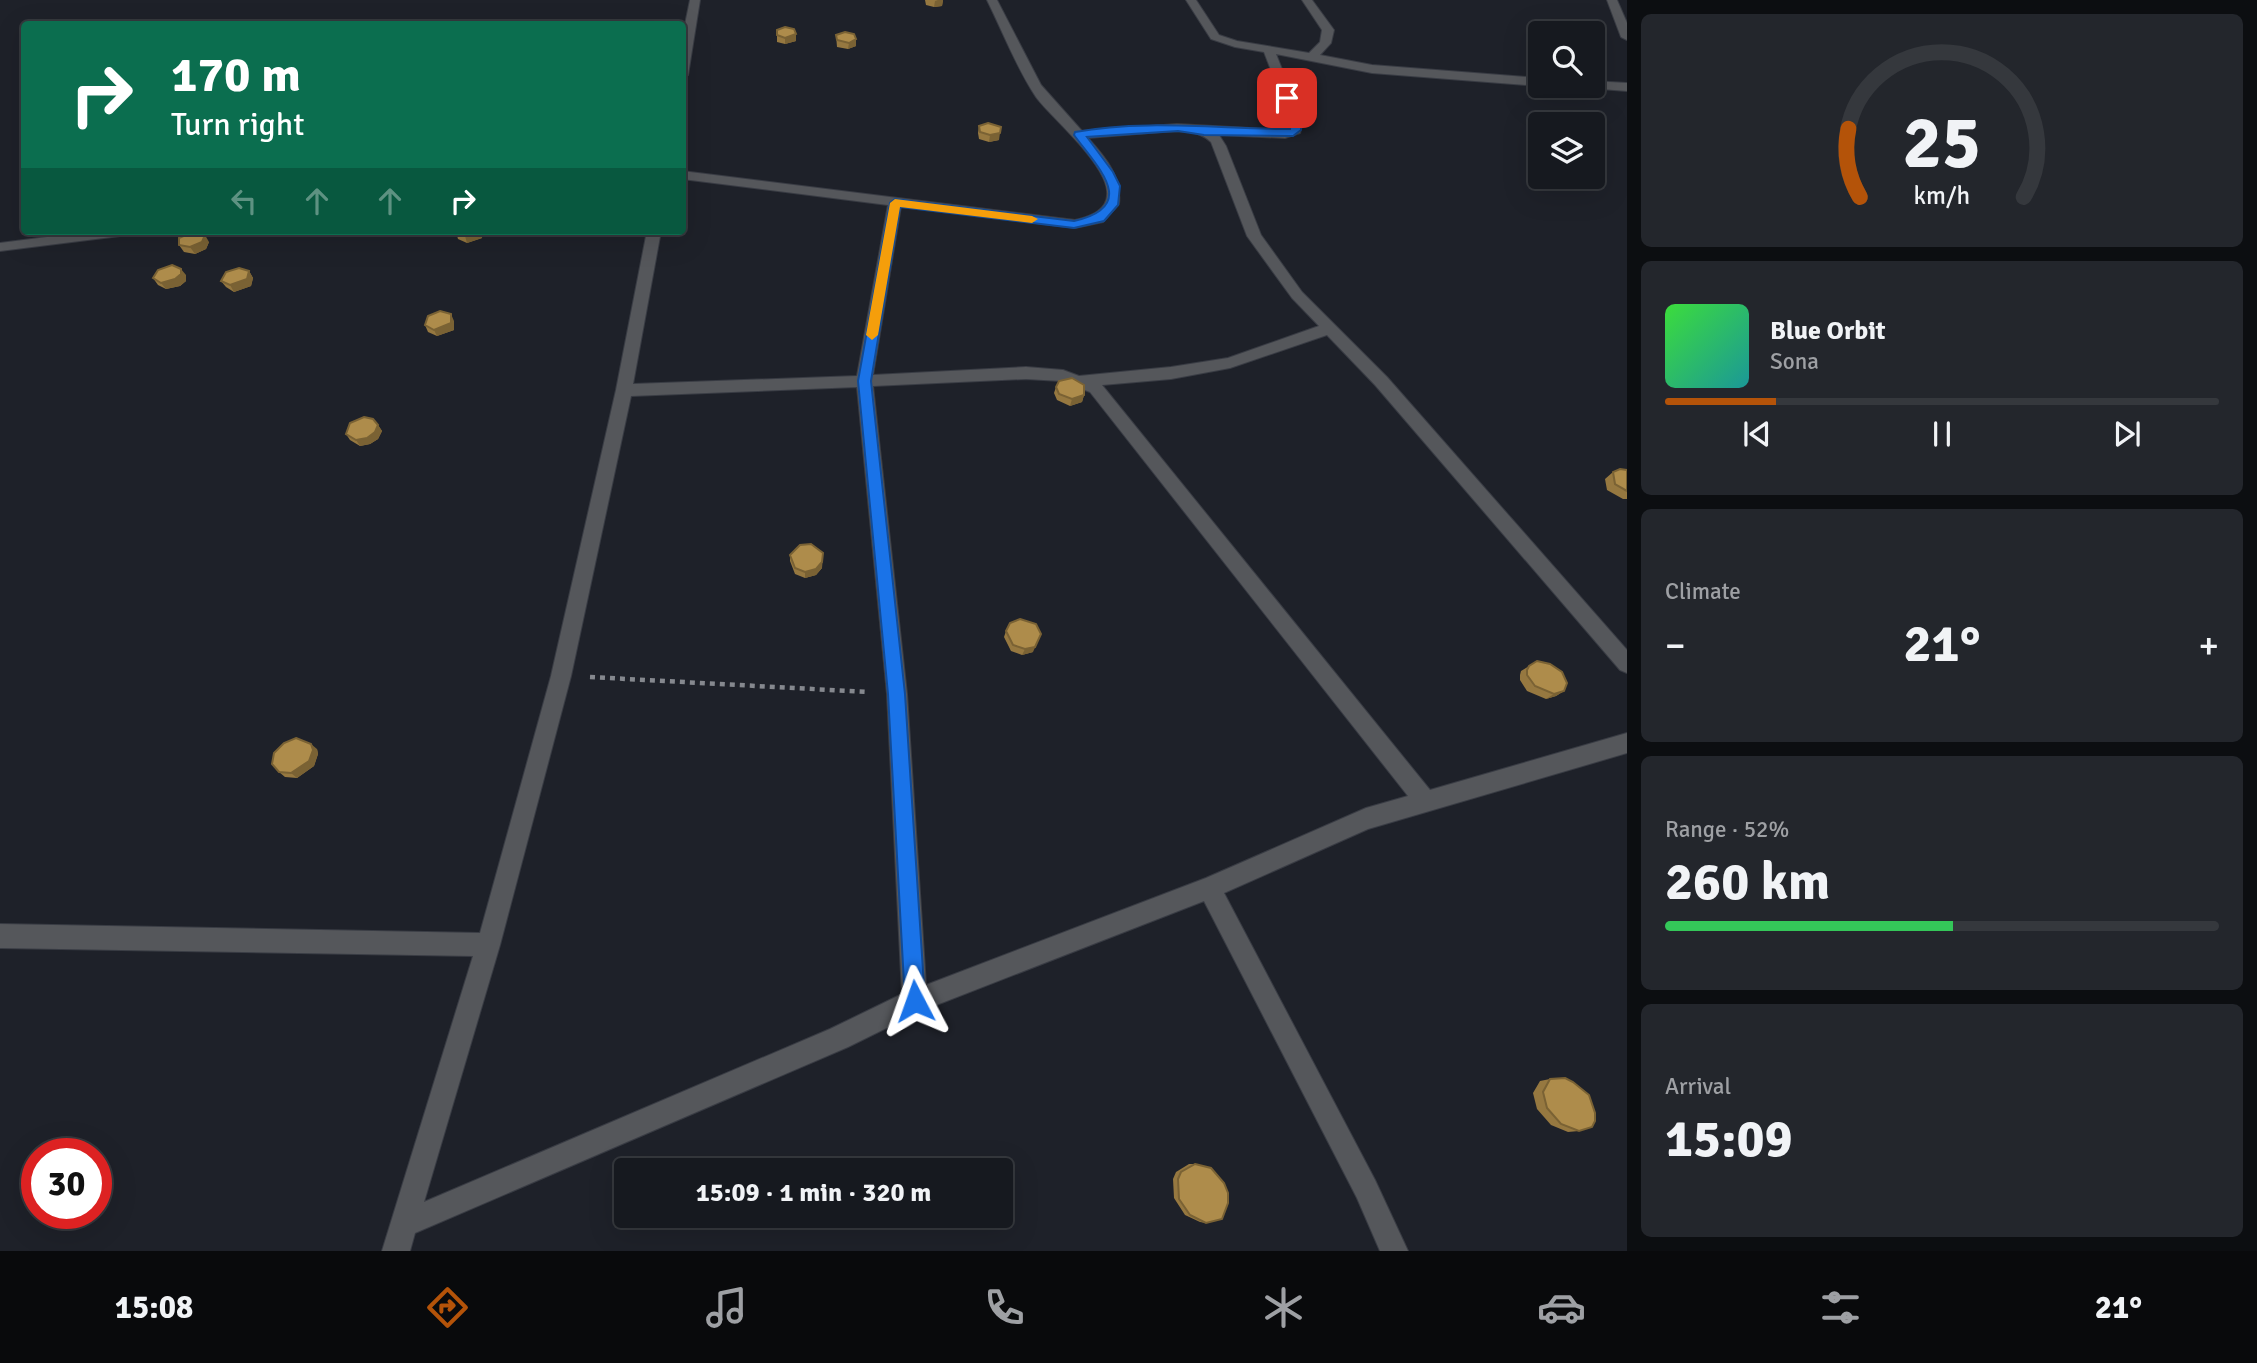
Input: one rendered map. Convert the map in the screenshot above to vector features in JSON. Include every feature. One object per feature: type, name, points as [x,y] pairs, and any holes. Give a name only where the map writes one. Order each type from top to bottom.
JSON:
[{"type":"street","points":[[686,52],[695,0]]},
{"type":"street","points":[[686,177],[1074,224],[1100,218],[1112,205],[1115,186],[1108,172],[1079,135],[1044,100],[992,0]]},
{"type":"street","points":[[1191,0],[1215,37],[1269,50],[1372,69],[1528,81]]},
{"type":"street","points":[[1307,0],[1328,30],[1325,43],[1312,57]]},
{"type":"street","points":[[1612,0],[1627,37]]},
{"type":"street","points":[[1079,135],[1178,128],[1284,134],[1296,130],[1297,122],[1269,50]]},
{"type":"street","points":[[1605,86],[1627,87]]},
{"type":"street","points":[[1204,131],[1220,146],[1254,236],[1297,295],[1381,381],[1627,664]]},
{"type":"street","points":[[895,203],[864,381],[897,694],[915,1001]]},
{"type":"street","points":[[0,247],[96,235]]},
{"type":"street","points":[[396,1251],[488,944],[561,676],[624,390],[653,235]]},
{"type":"street","points":[[624,390],[1026,373],[1080,381],[1171,373],[1230,363],[1330,328]]},
{"type":"street","points":[[1080,381],[1096,388],[1426,802]]},
{"type":"street","points":[[402,1224],[839,1038],[915,1001],[1209,888],[1366,819],[1627,743]]},
{"type":"street","points":[[1209,888],[1366,1189],[1394,1251]]},
{"type":"street","points":[[0,936],[488,944]]},
{"type":"path","points":[[561,676],[897,694]]},
{"type":"building","points":[[785,27],[794,29],[796,34],[785,38],[777,35],[777,30]]},
{"type":"building","points":[[845,32],[854,34],[856,39],[849,43],[837,40],[836,35]]},
{"type":"building","points":[[988,123],[1001,127],[1000,133],[990,135],[980,132],[979,126]]},
{"type":"building","points":[[186,235],[205,235],[202,242],[190,247],[179,245],[179,238]]},
{"type":"building","points":[[172,265],[181,269],[181,274],[175,279],[161,283],[153,278],[158,270]]},
{"type":"building","points":[[239,268],[249,271],[247,279],[230,285],[221,281],[226,272]]},
{"type":"building","points":[[440,311],[451,314],[451,323],[434,330],[425,325],[428,316]]},
{"type":"building","points":[[1072,378],[1084,385],[1084,395],[1072,399],[1059,394],[1056,387],[1059,381]]},
{"type":"building","points":[[364,417],[373,419],[378,425],[375,432],[367,438],[356,440],[346,434],[350,423]]},
{"type":"building","points":[[1627,470],[1627,491],[1615,484],[1613,472]]},
{"type":"building","points":[[811,544],[823,553],[822,562],[816,569],[805,572],[795,568],[790,555],[800,545]]},
{"type":"building","points":[[1020,619],[1036,624],[1041,634],[1035,647],[1025,649],[1013,645],[1006,631],[1010,623]]},
{"type":"building","points":[[1537,661],[1550,664],[1562,672],[1567,683],[1564,691],[1554,694],[1535,686],[1527,675],[1527,670]]},
{"type":"building","points":[[296,738],[311,744],[313,750],[309,761],[291,773],[279,772],[272,764],[274,753],[284,743]]},
{"type":"building","points":[[1565,1078],[1589,1095],[1595,1113],[1592,1127],[1579,1131],[1561,1124],[1547,1108],[1543,1092],[1550,1079]]},
{"type":"building","points":[[1195,1164],[1211,1168],[1224,1183],[1228,1203],[1222,1219],[1206,1223],[1190,1215],[1179,1199],[1178,1179],[1181,1172]]},
{"type":"slow traffic","points":[[872,335],[895,203],[1032,219]]},
{"type":"route","points":[[915,1001],[897,694],[864,381],[895,203],[1074,224],[1100,218],[1112,205],[1115,186],[1108,172],[1079,135],[1178,128],[1284,134],[1296,130],[1297,122],[1287,98]]}]
